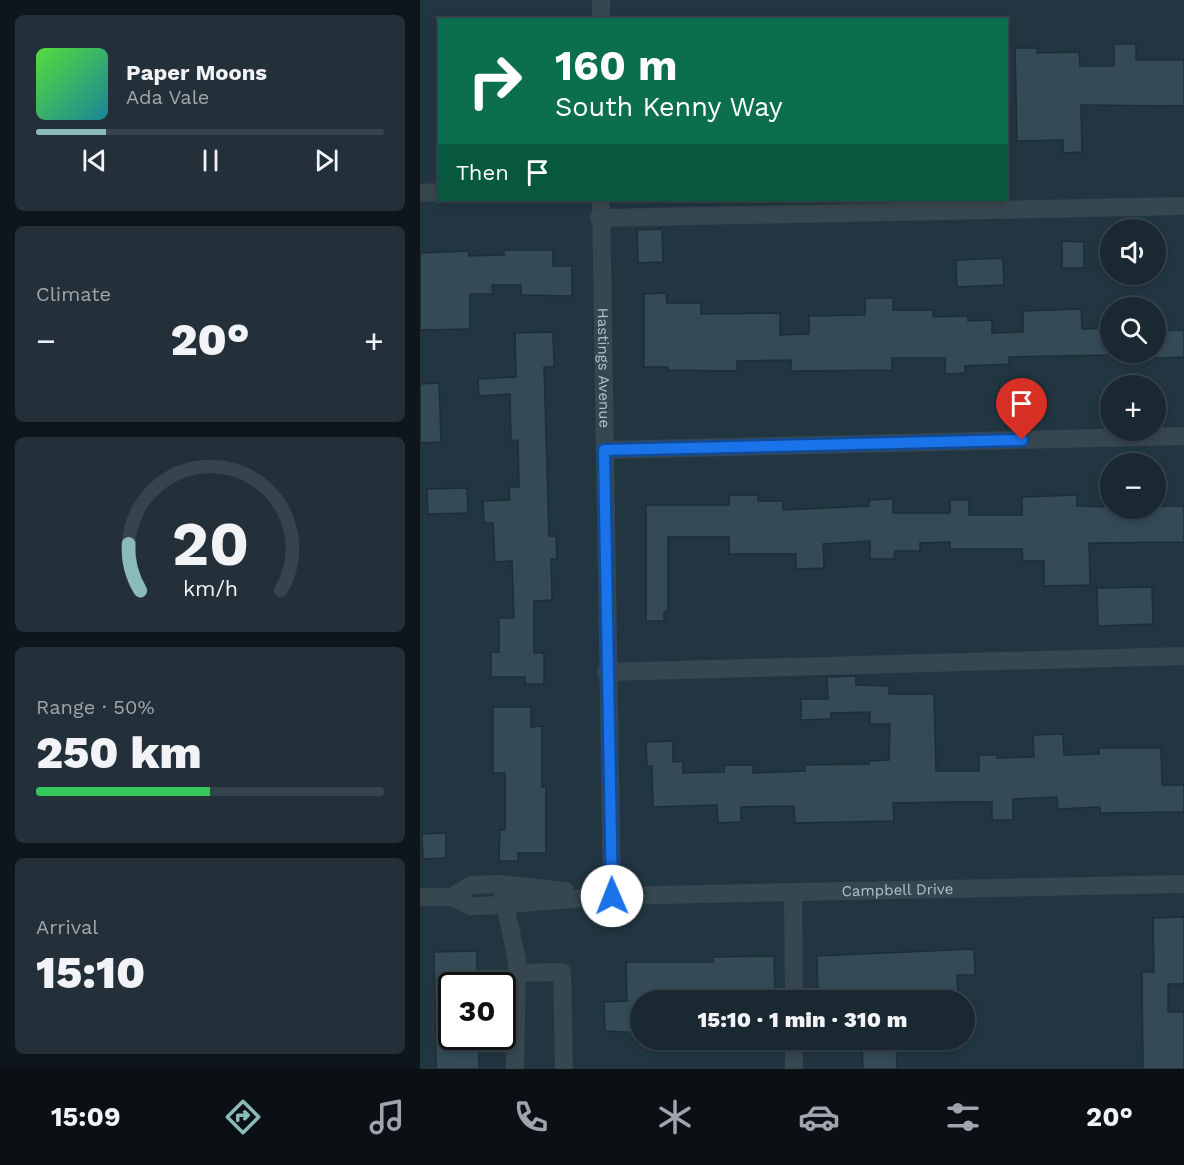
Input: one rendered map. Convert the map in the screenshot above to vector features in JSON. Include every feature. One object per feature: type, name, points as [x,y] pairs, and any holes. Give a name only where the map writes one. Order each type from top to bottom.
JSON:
[{"type":"street","points":[[600,0],[601,18]]},
{"type":"street","points":[[420,193],[438,192]]},
{"type":"street","name":"Hastings Avenue","points":[[601,201],[599,218],[606,672],[612,896]]},
{"type":"street","points":[[599,218],[1184,206]]},
{"type":"street","points":[[604,450],[1184,436]]},
{"type":"street","points":[[606,672],[1184,656]]},
{"type":"street","points":[[501,884],[517,961],[515,1069]]},
{"type":"street","name":"Campbell Drive","points":[[452,897],[471,885],[501,884],[612,896]]},
{"type":"street","name":"Campbell Drive","points":[[420,897],[452,897],[471,906],[483,906],[612,896],[1184,884]]},
{"type":"street","points":[[793,892],[794,990]]},
{"type":"street","points":[[483,906],[494,915],[503,932],[510,935]]},
{"type":"street","points":[[517,973],[562,972],[564,1069]]},
{"type":"street","points":[[794,1050],[794,1069]]},
{"type":"building","points":[[1114,44],[1136,44],[1136,60],[1184,60],[1184,106],[1081,105],[1082,152],[1063,153],[1063,140],[1017,141],[1015,48],[1037,48],[1037,53],[1079,52],[1080,66],[1114,66]]},
{"type":"building","points":[[662,229],[663,262],[638,263],[637,230]]},
{"type":"building","points":[[1062,241],[1084,242],[1084,268],[1062,268]]},
{"type":"building","points":[[504,250],[553,250],[553,266],[572,266],[572,296],[521,295],[521,285],[492,285],[493,294],[470,294],[470,329],[420,330],[420,253],[468,251],[469,256],[504,255]]},
{"type":"building","points":[[1003,258],[1004,285],[957,287],[956,260]]},
{"type":"building","points":[[666,293],[667,303],[701,303],[701,314],[780,313],[780,335],[809,334],[809,316],[865,315],[865,298],[893,298],[893,310],[933,310],[933,317],[968,316],[968,321],[992,320],[992,333],[1023,332],[1023,311],[1081,309],[1082,329],[1100,328],[1100,355],[1009,357],[1009,364],[965,366],[965,373],[945,374],[945,358],[892,358],[892,370],[791,371],[791,360],[737,361],[737,371],[668,370],[668,367],[644,367],[644,294]]},
{"type":"building","points":[[1184,330],[1184,357],[1166,358],[1166,331]]},
{"type":"building","points":[[553,332],[554,367],[544,367],[549,536],[556,536],[557,559],[551,559],[552,600],[534,601],[534,653],[544,653],[544,684],[525,684],[525,677],[491,677],[491,652],[499,652],[499,618],[514,618],[512,561],[495,562],[493,523],[484,523],[483,501],[510,500],[509,487],[519,487],[518,440],[511,441],[510,394],[479,396],[478,379],[516,377],[515,333]]},
{"type":"building","points":[[439,383],[441,442],[420,443],[420,384]]},
{"type":"building","points":[[467,488],[468,513],[428,514],[427,489]]},
{"type":"building","points":[[729,495],[758,495],[758,501],[783,501],[783,510],[869,506],[869,500],[893,499],[893,513],[950,513],[950,500],[969,500],[969,515],[1022,515],[1022,497],[1077,495],[1077,506],[1100,507],[1100,519],[1166,519],[1166,506],[1184,506],[1184,542],[1089,543],[1090,585],[1044,586],[1044,561],[1023,561],[1022,549],[950,549],[950,542],[920,543],[920,551],[895,551],[894,559],[870,559],[870,541],[823,544],[824,568],[796,569],[796,554],[729,554],[729,537],[668,537],[668,611],[664,612],[664,621],[646,621],[646,505],[729,505]]},
{"type":"building","points":[[1152,587],[1153,624],[1098,626],[1097,588]]},
{"type":"building","points":[[856,676],[856,685],[889,686],[889,694],[934,694],[936,771],[979,771],[979,755],[997,755],[997,758],[1034,757],[1033,735],[1063,734],[1064,755],[1099,754],[1099,748],[1161,748],[1162,785],[1184,785],[1184,812],[1100,813],[1100,807],[1058,809],[1057,797],[1013,799],[1013,820],[992,820],[992,802],[947,802],[893,803],[894,821],[795,823],[794,806],[741,807],[741,822],[718,823],[717,805],[653,807],[652,766],[647,766],[646,742],[673,741],[673,762],[683,761],[683,773],[724,772],[724,765],[753,765],[753,773],[805,771],[805,765],[869,764],[869,761],[889,760],[890,724],[870,724],[870,712],[831,713],[831,719],[801,720],[801,699],[828,699],[827,677]]},
{"type":"building","points":[[493,707],[531,707],[531,727],[542,726],[542,787],[546,787],[546,853],[518,853],[518,861],[499,861],[500,830],[505,830],[505,773],[493,773]]},
{"type":"building","points":[[446,833],[446,858],[423,859],[422,834]]},
{"type":"building","points":[[1184,917],[1184,984],[1168,984],[1168,1012],[1184,1012],[1184,1069],[1143,1069],[1142,972],[1154,972],[1153,918]]},
{"type":"building","points":[[974,949],[975,975],[957,975],[958,990],[818,990],[817,956]]},
{"type":"building","points":[[477,951],[477,972],[438,972],[438,1050],[478,1050],[479,1069],[436,1069],[434,952]]},
{"type":"building","points":[[774,956],[775,990],[630,990],[630,1032],[605,1031],[604,1002],[627,1001],[626,962],[713,962],[713,957]]},
{"type":"building","points":[[862,1050],[896,1050],[897,1069],[863,1069]]},
{"type":"route","points":[[612,896],[606,672],[604,450],[1022,440]]}]
